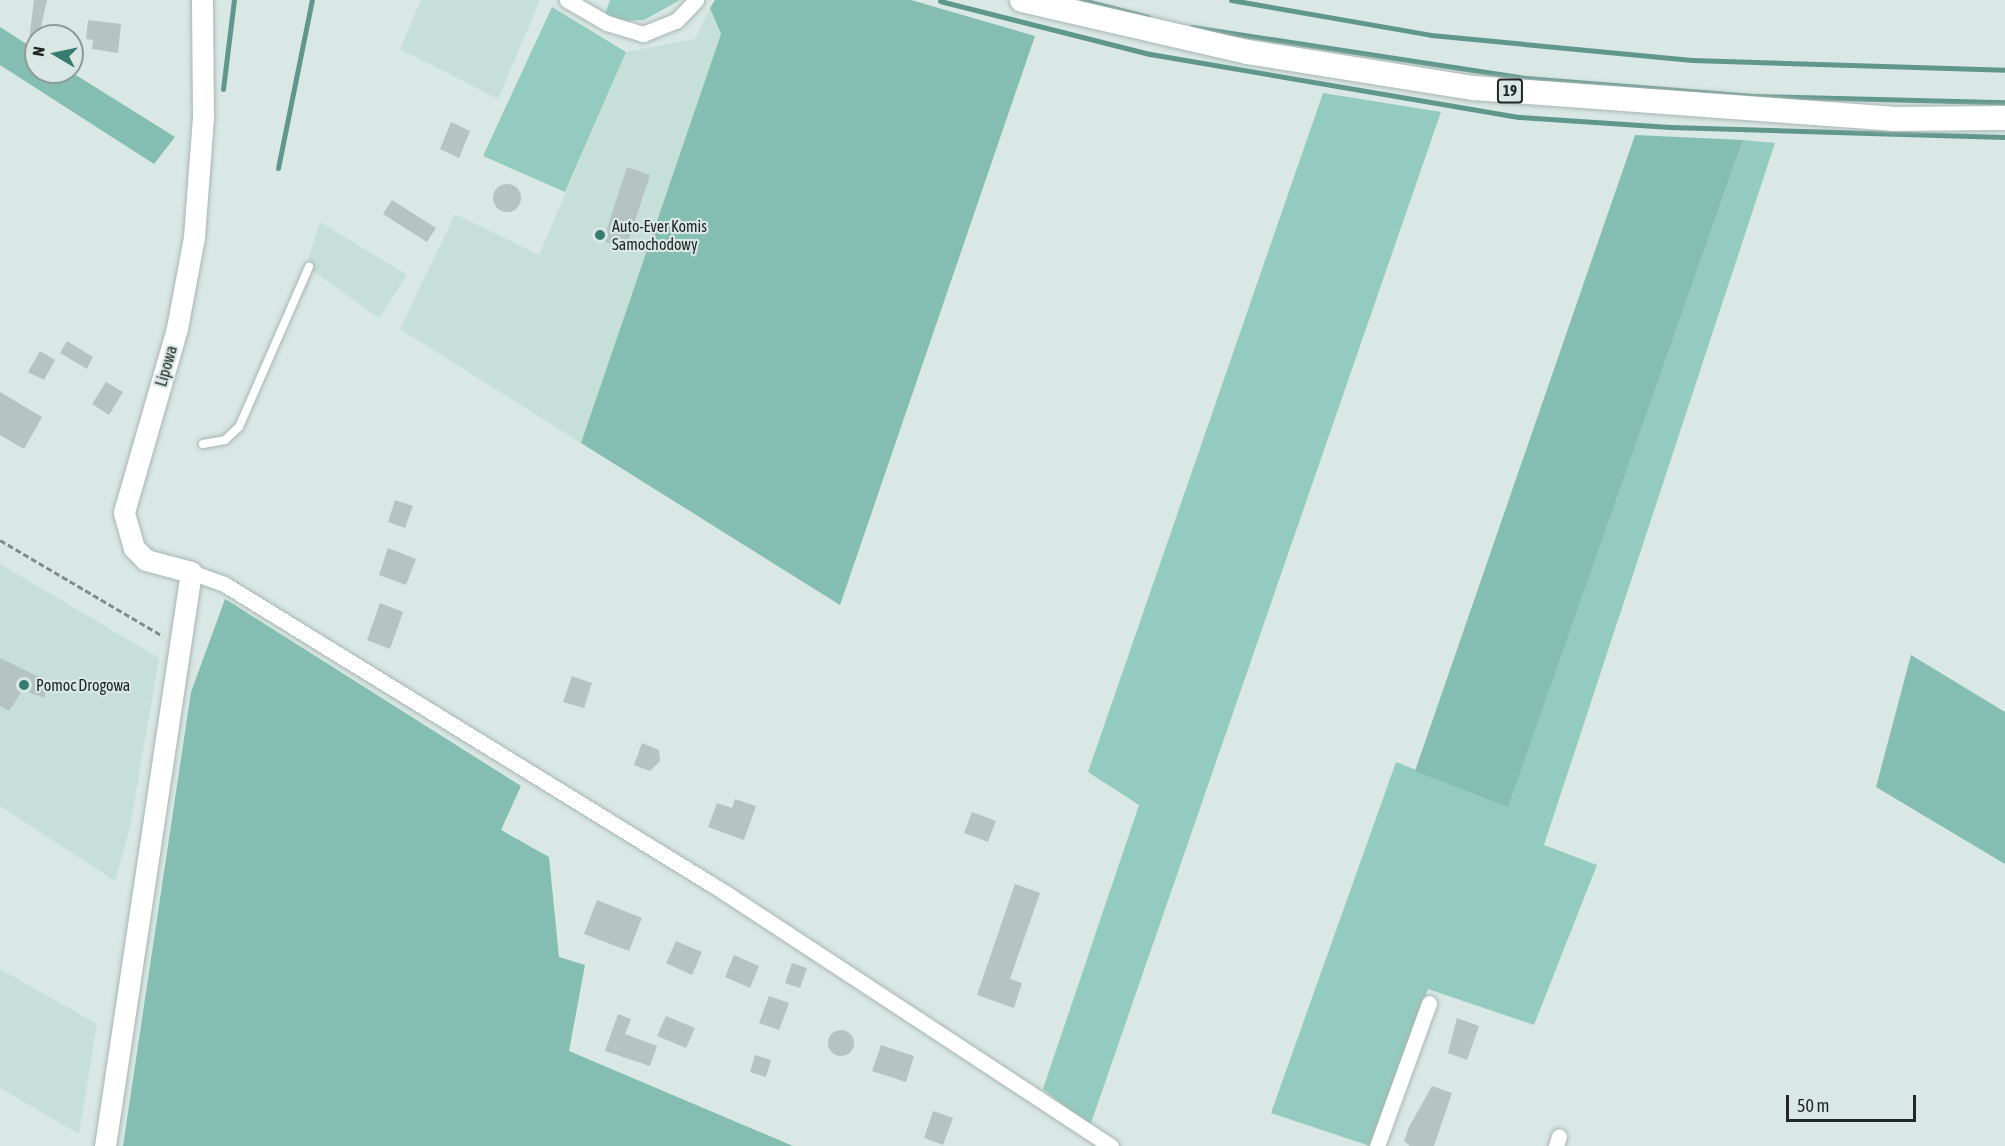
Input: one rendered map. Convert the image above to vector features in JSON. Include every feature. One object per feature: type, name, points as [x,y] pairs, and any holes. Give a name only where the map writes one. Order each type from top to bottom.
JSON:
[{"type":"highway","name":"19","points":[[1022,0],[1248,52],[1474,88],[1870,117],[2005,118]]},
{"type":"main road","points":[[202,0],[203,43]]},
{"type":"main road","points":[[203,43],[207,0]]},
{"type":"main road","name":"Lipowa","points":[[191,572],[146,560],[134,548],[124,512],[177,328],[194,237],[203,116],[203,43]]},
{"type":"main road","points":[[105,1146],[191,572]]},
{"type":"street","points":[[567,0],[607,23],[643,34],[676,21],[696,0]]},
{"type":"street","points":[[191,572],[224,584],[724,892],[1111,1146]]},
{"type":"street","points":[[1377,1146],[1429,1003]]},
{"type":"lane","points":[[203,444],[225,440],[239,427],[309,267]]},
{"type":"path","points":[[0,540],[130,620],[181,645]]},
{"type":"shaded area","points":[[421,0],[540,0],[498,99],[400,49]]},
{"type":"shaded area","name":"Auto-Ever Komis Samochodowy","points":[[710,8],[721,34],[581,443],[400,329],[455,214],[539,255],[626,52],[695,39]]},
{"type":"shaded area","points":[[320,222],[407,275],[379,318],[306,266]]},
{"type":"shaded area","points":[[0,564],[159,658],[130,827],[115,881],[0,806]]},
{"type":"shaded area","points":[[0,969],[97,1024],[79,1134],[0,1088]]},
{"type":"green space","points":[[610,0],[680,0],[644,20],[624,21],[605,14]]},
{"type":"green space","points":[[715,0],[911,0],[1035,36],[840,605],[581,443],[721,34],[710,8]]},
{"type":"green space","points":[[552,7],[626,52],[565,192],[483,156]]},
{"type":"green space","points":[[0,27],[24,42],[24,80],[0,65]]},
{"type":"green space","points":[[84,80],[175,137],[154,164],[30,84],[84,84]]},
{"type":"green space","points":[[1323,93],[1441,112],[1090,1126],[1043,1089],[1139,805],[1088,772]]},
{"type":"green space","points":[[1635,135],[1743,140],[1508,807],[1415,771]]},
{"type":"green space","points":[[1743,140],[1775,143],[1544,845],[1597,865],[1534,1025],[1428,989],[1370,1146],[1271,1113],[1396,762],[1508,806]]},
{"type":"green space","points":[[225,599],[521,786],[501,830],[549,857],[559,957],[585,965],[569,1051],[793,1146],[123,1146],[191,692]]},
{"type":"green space","points":[[1911,655],[2005,712],[2005,864],[1876,787]]},
{"type":"building","points":[[34,0],[47,0],[42,24],[31,24]]},
{"type":"building","points":[[88,20],[121,24],[118,53],[92,49],[93,40],[86,39]]},
{"type":"building","points":[[451,122],[470,131],[459,158],[440,149]]},
{"type":"building","points":[[627,167],[650,175],[626,248],[603,241]]},
{"type":"building","points":[[507,184],[517,188],[521,198],[517,208],[507,212],[497,208],[493,198],[497,188]]},
{"type":"building","points":[[392,200],[436,228],[427,242],[383,214]]},
{"type":"building","points":[[67,341],[93,357],[87,369],[60,353]]},
{"type":"building","points":[[40,351],[55,360],[44,380],[28,372]]},
{"type":"building","points":[[106,382],[123,392],[109,415],[92,404]]},
{"type":"building","points":[[0,392],[42,417],[24,449],[0,435]]},
{"type":"building","points":[[395,500],[413,506],[405,528],[388,522]]},
{"type":"building","points":[[388,548],[416,559],[406,585],[379,575]]},
{"type":"building","points":[[380,603],[403,612],[390,649],[367,640]]},
{"type":"building","name":"Pomoc Drogowa","points":[[0,658],[49,682],[44,698],[23,690],[9,711],[0,706]]},
{"type":"building","points":[[572,676],[592,683],[584,708],[563,702]]},
{"type":"building","points":[[642,743],[659,750],[660,761],[650,771],[634,765]]},
{"type":"building","points":[[735,799],[756,806],[744,840],[708,827],[717,803],[732,808]]},
{"type":"building","points":[[972,812],[996,821],[988,842],[964,833]]},
{"type":"building","points":[[1015,884],[1040,893],[1010,979],[1022,983],[1014,1008],[977,995]]},
{"type":"building","points":[[597,900],[642,918],[629,951],[584,934]]},
{"type":"building","points":[[676,941],[702,952],[692,975],[666,963]]},
{"type":"building","points":[[734,955],[759,966],[750,988],[725,977]]},
{"type":"building","points":[[792,963],[807,968],[800,988],[785,983]]},
{"type":"building","points":[[769,996],[789,1003],[779,1030],[759,1023]]},
{"type":"building","points":[[618,1014],[631,1019],[625,1034],[657,1046],[650,1066],[605,1051]]},
{"type":"building","points":[[666,1016],[695,1028],[686,1048],[657,1036]]},
{"type":"building","points":[[1457,1018],[1479,1026],[1467,1060],[1448,1053]]},
{"type":"building","points":[[841,1030],[850,1034],[854,1043],[850,1052],[841,1056],[832,1052],[828,1043],[832,1034]]},
{"type":"building","points":[[881,1045],[914,1056],[906,1082],[872,1071]]},
{"type":"building","points":[[755,1055],[771,1060],[766,1077],[750,1072]]},
{"type":"building","points":[[1432,1086],[1452,1093],[1434,1146],[1410,1146],[1404,1141],[1409,1127]]},
{"type":"building","points":[[933,1111],[953,1118],[943,1145],[924,1138]]},
{"type":"waterway","points":[[223,89],[234,0]]},
{"type":"waterway","points":[[278,168],[312,0]]},
{"type":"waterway","points":[[1082,0],[1148,17]]},
{"type":"waterway","points":[[1231,0],[1431,35],[1692,60],[2005,70]]},
{"type":"waterway","points":[[940,1],[1150,54],[1520,117],[1670,127],[2005,137]]},
{"type":"waterway","points":[[1192,27],[1525,78],[1752,96],[2005,102]]},
{"type":"place","name":"Auto-Ever Komis Samochodowy","points":[[600,235]]},
{"type":"place","name":"Pomoc Drogowa","points":[[24,685]]}]
